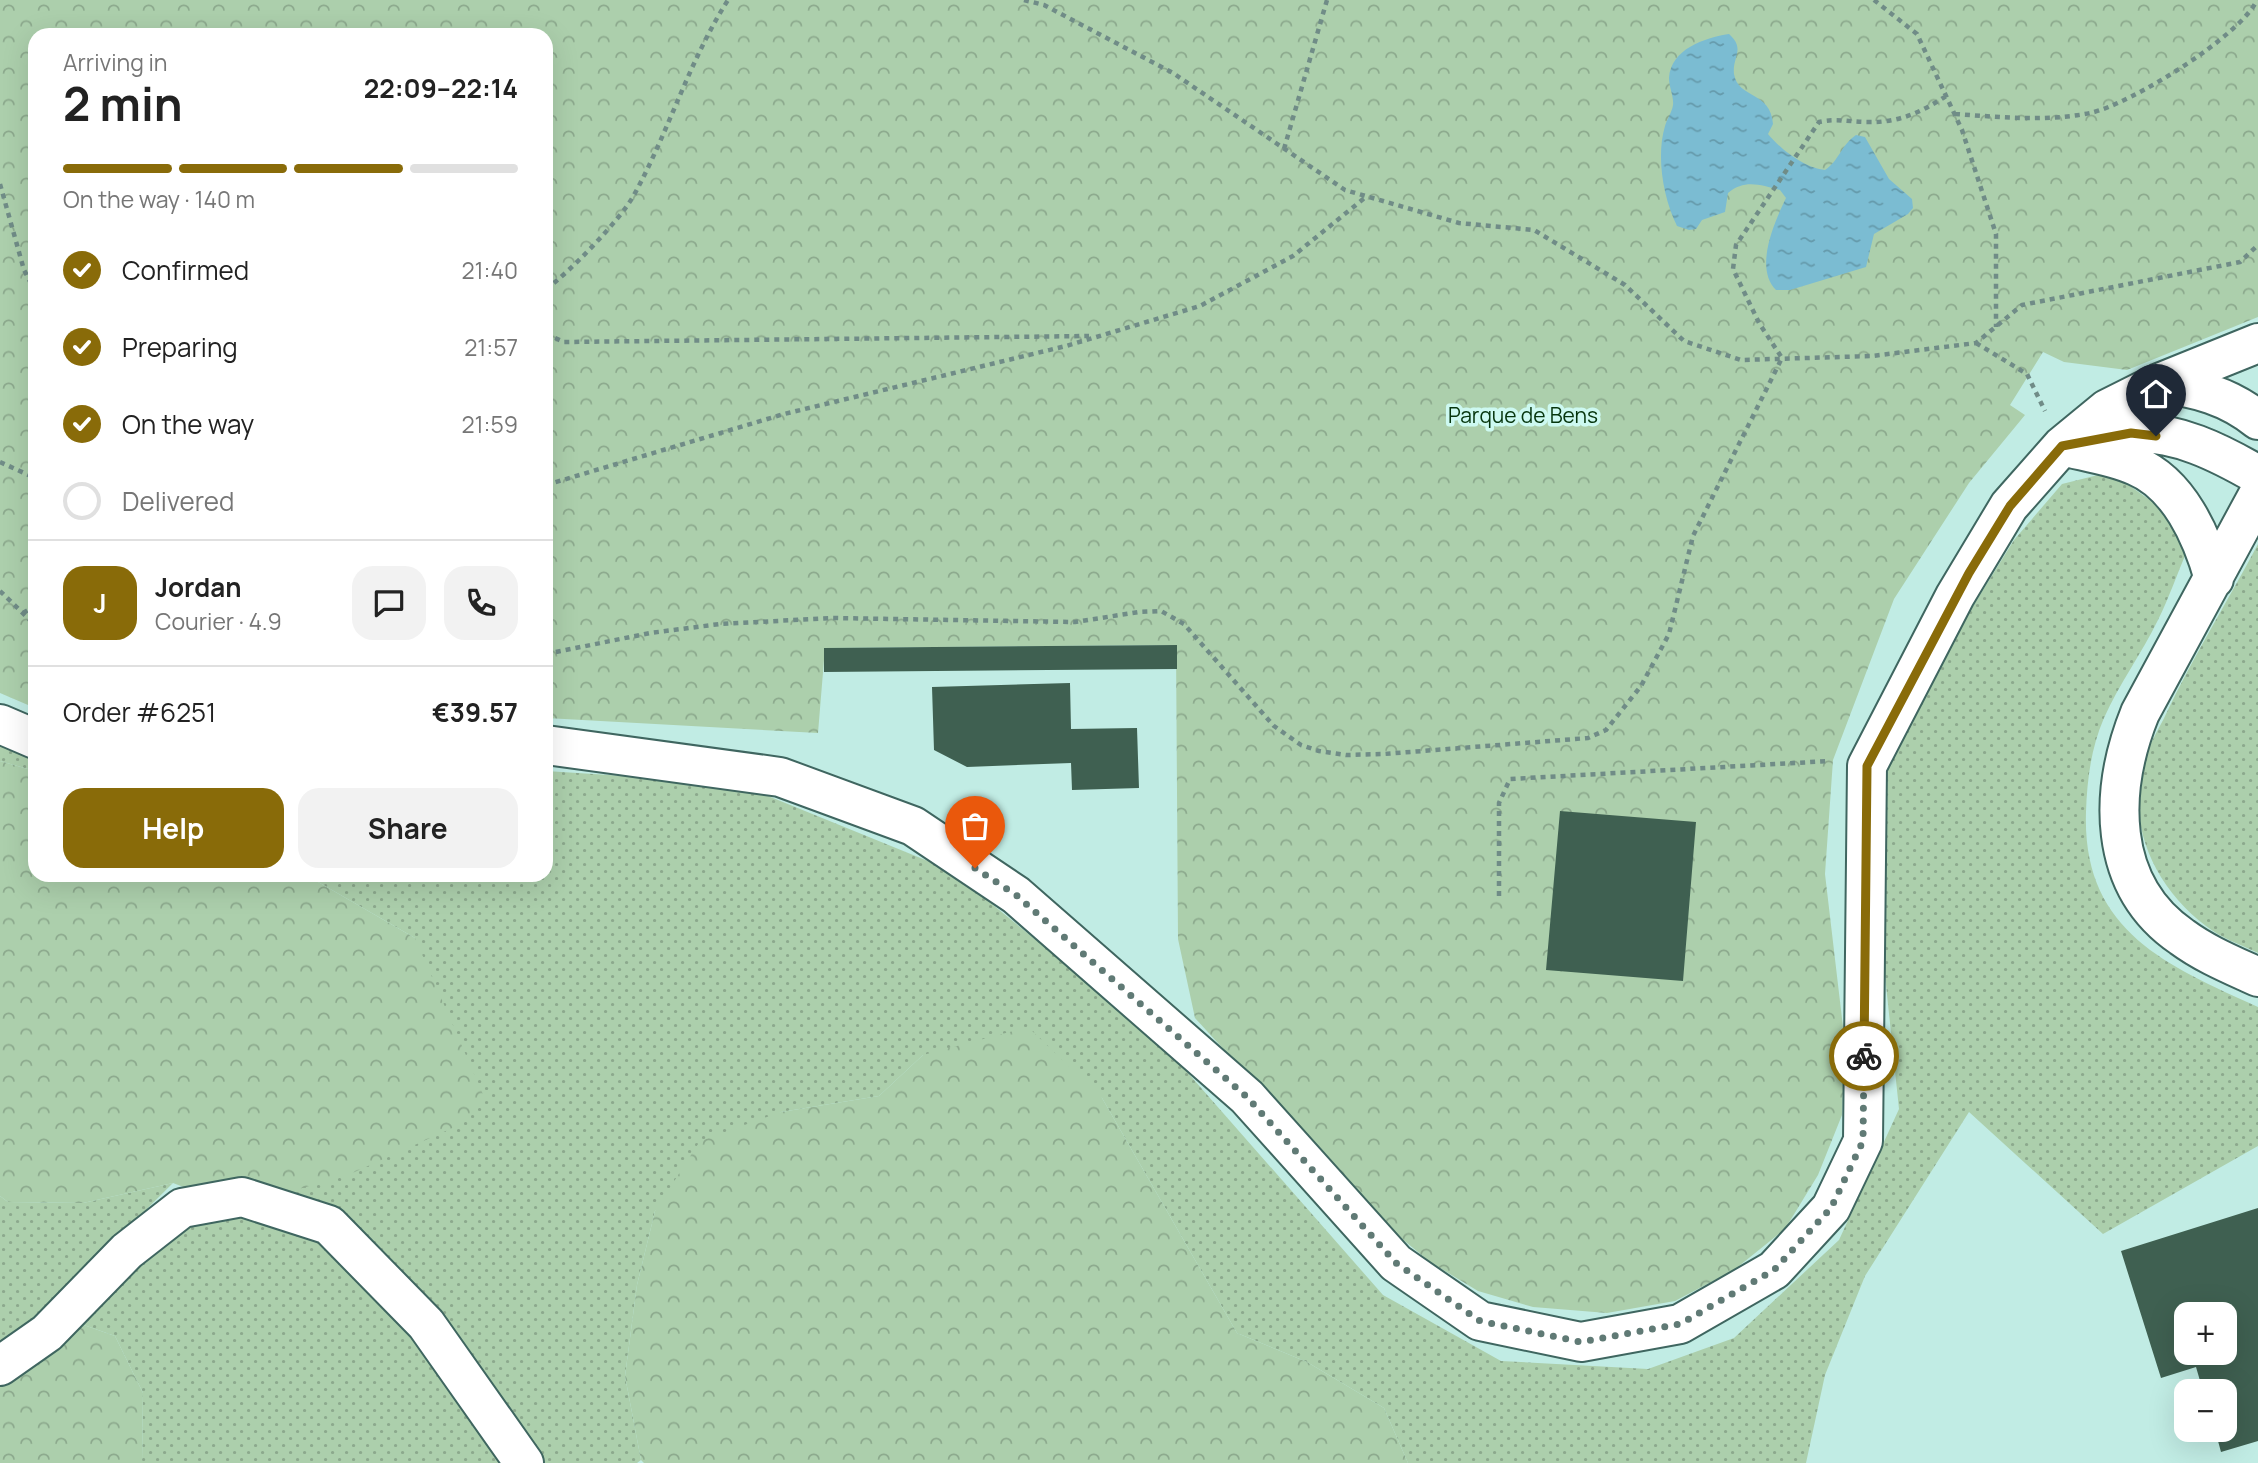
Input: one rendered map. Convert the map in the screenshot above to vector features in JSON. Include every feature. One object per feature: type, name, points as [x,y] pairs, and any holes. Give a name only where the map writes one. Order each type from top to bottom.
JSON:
[{"type":"street","points":[[553,746],[780,777],[913,826],[1016,895],[1247,1097],[1396,1263],[1480,1321],[1581,1342],[1680,1324],[1774,1270],[1831,1208],[1863,1141],[1867,766],[1969,573],[2010,506],[2062,446],[2107,409],[2159,383],[2258,343]]},
{"type":"street","points":[[2159,383],[2200,388],[2241,407],[2258,420]]},
{"type":"street","points":[[2062,446],[2131,433],[2182,440],[2226,456],[2258,475]]},
{"type":"street","points":[[2062,446],[2137,466],[2174,491],[2207,554],[2214,579]]},
{"type":"street","points":[[2253,517],[2214,579],[2140,713],[2125,750],[2119,788],[2124,857],[2134,883],[2160,917],[2180,936],[2222,961],[2258,977]]},
{"type":"street","points":[[0,724],[28,736]]},
{"type":"street","points":[[0,1366],[47,1333],[127,1251],[181,1208],[242,1197],[329,1225],[426,1324],[524,1463]]},
{"type":"path","points":[[553,284],[565,276],[633,197],[706,34],[728,0]]},
{"type":"path","points":[[1024,0],[1044,5],[1173,73],[1345,190],[1459,223],[1534,230],[1625,285],[1684,341],[1741,359],[1872,356],[1976,343],[2022,305],[2240,262],[2258,245]]},
{"type":"path","points":[[1284,149],[1327,0]]},
{"type":"path","points":[[1874,0],[1917,34],[1955,114],[1996,234],[1996,327]]},
{"type":"path","points":[[1955,114],[2025,119],[2092,113],[2150,87],[2209,48],[2253,9],[2257,0]]},
{"type":"path","points":[[1782,358],[1759,323],[1733,269],[1735,245],[1759,206],[1819,122],[1837,118],[1867,122],[1898,120],[1928,108],[1946,96]]},
{"type":"path","points":[[0,184],[28,277]]},
{"type":"path","points":[[553,483],[784,414],[1098,336],[1200,306],[1293,256],[1367,196]]},
{"type":"path","points":[[553,337],[564,342],[1098,336]]},
{"type":"path","points":[[1976,343],[2027,374],[2062,446]]},
{"type":"path","points":[[553,653],[720,624],[832,618],[1074,622],[1161,611],[1184,624],[1274,726],[1301,745],[1319,751],[1346,755],[1384,754],[1588,738],[1606,730],[1641,686],[1669,634],[1693,536],[1782,358]]},
{"type":"path","points":[[0,462],[28,475]]},
{"type":"path","points":[[0,591],[28,618]]},
{"type":"path","points":[[23,613],[28,610]]},
{"type":"path","points":[[1499,897],[1499,803],[1510,779],[1833,760],[1867,766]]},
{"type":"green space","name":"Parque de Bens","points":[[0,0],[2258,0],[2258,317],[2127,370],[2064,362],[2043,352],[2010,405],[2025,415],[1969,483],[1894,599],[1833,760],[1825,874],[1845,1044],[1842,1115],[1818,1175],[1785,1229],[1734,1270],[1675,1301],[1607,1313],[1533,1307],[1478,1291],[1430,1262],[1384,1224],[1195,1018],[1178,939],[1176,645],[825,648],[818,733],[553,718],[553,28],[28,28],[28,705],[0,693]]},
{"type":"green space","points":[[2110,472],[2157,505],[2187,551],[2158,620],[2100,729],[2090,764],[2087,788],[2088,853],[2098,886],[2114,914],[2136,938],[2191,975],[2258,1007],[2258,1146],[2103,1234],[1969,1112],[1865,1276],[1825,1375],[1806,1463],[1408,1463],[1384,1408],[1307,1362],[1237,1333],[1102,1098],[923,1055],[879,1096],[781,1112],[655,1211],[637,1285],[625,1376],[641,1460],[637,1463],[142,1463],[143,1393],[115,1336],[81,1324],[161,1242],[208,1218],[415,938],[318,882],[553,882],[553,771],[736,783],[950,870],[1159,1040],[1383,1295],[1501,1361],[1648,1369],[1734,1338],[1839,1240],[1899,1109],[1875,880],[1888,767],[1921,690],[2014,540],[2062,484]]},
{"type":"green space","points":[[2258,544],[2258,953],[2212,930],[2188,911],[2172,893],[2149,853],[2138,809],[2143,762],[2148,750]]},
{"type":"green space","points":[[0,745],[28,755],[28,769],[0,761]]},
{"type":"green space","points":[[0,761],[28,769],[28,882],[318,882],[415,938],[485,1099],[459,1125],[348,1175],[236,1207],[173,1183],[83,1203],[8,1202],[0,1196]]},
{"type":"green space","points":[[1028,1027],[1102,1098],[1237,1333],[1307,1362],[1384,1408],[1408,1463],[644,1463],[641,1460],[625,1376],[637,1285],[655,1211],[700,1141],[781,1112],[879,1096],[923,1055]]},
{"type":"green space","points":[[173,1183],[25,1330],[0,1343],[0,1196],[8,1202],[83,1203]]},
{"type":"green space","points":[[81,1324],[115,1336],[143,1393],[142,1463],[0,1463],[0,1381]]},
{"type":"water","points":[[1729,34],[1738,49],[1734,68],[1737,82],[1767,106],[1773,124],[1768,134],[1779,146],[1802,162],[1825,170],[1851,139],[1856,135],[1865,137],[1889,179],[1912,199],[1913,208],[1908,214],[1874,234],[1866,267],[1790,290],[1776,290],[1770,281],[1766,258],[1776,220],[1786,198],[1780,190],[1766,186],[1740,186],[1728,193],[1725,212],[1702,220],[1696,229],[1677,226],[1668,203],[1661,163],[1662,138],[1673,105],[1669,78],[1671,68],[1682,52],[1690,47],[1709,38]]},
{"type":"building","points":[[1177,645],[1177,669],[824,672],[824,648]]},
{"type":"building","points":[[1070,683],[1071,729],[1137,728],[1139,788],[1072,790],[1071,763],[967,767],[934,750],[932,687]]},
{"type":"building","points":[[1560,811],[1696,822],[1683,981],[1546,970]]},
{"type":"building","points":[[2258,1208],[2258,1441],[2221,1452],[2218,1442],[2237,1442],[2237,1379],[2200,1379],[2196,1367],[2161,1378],[2121,1251]]},
{"type":"way so far","points":[[975,868],[1016,895],[1247,1097],[1396,1263],[1480,1321],[1581,1342],[1680,1324],[1774,1270],[1831,1208],[1863,1141],[1864,1056]]},
{"type":"route","points":[[1864,1056],[1867,766],[1969,573],[2010,506],[2062,446],[2131,433],[2156,436]]}]
